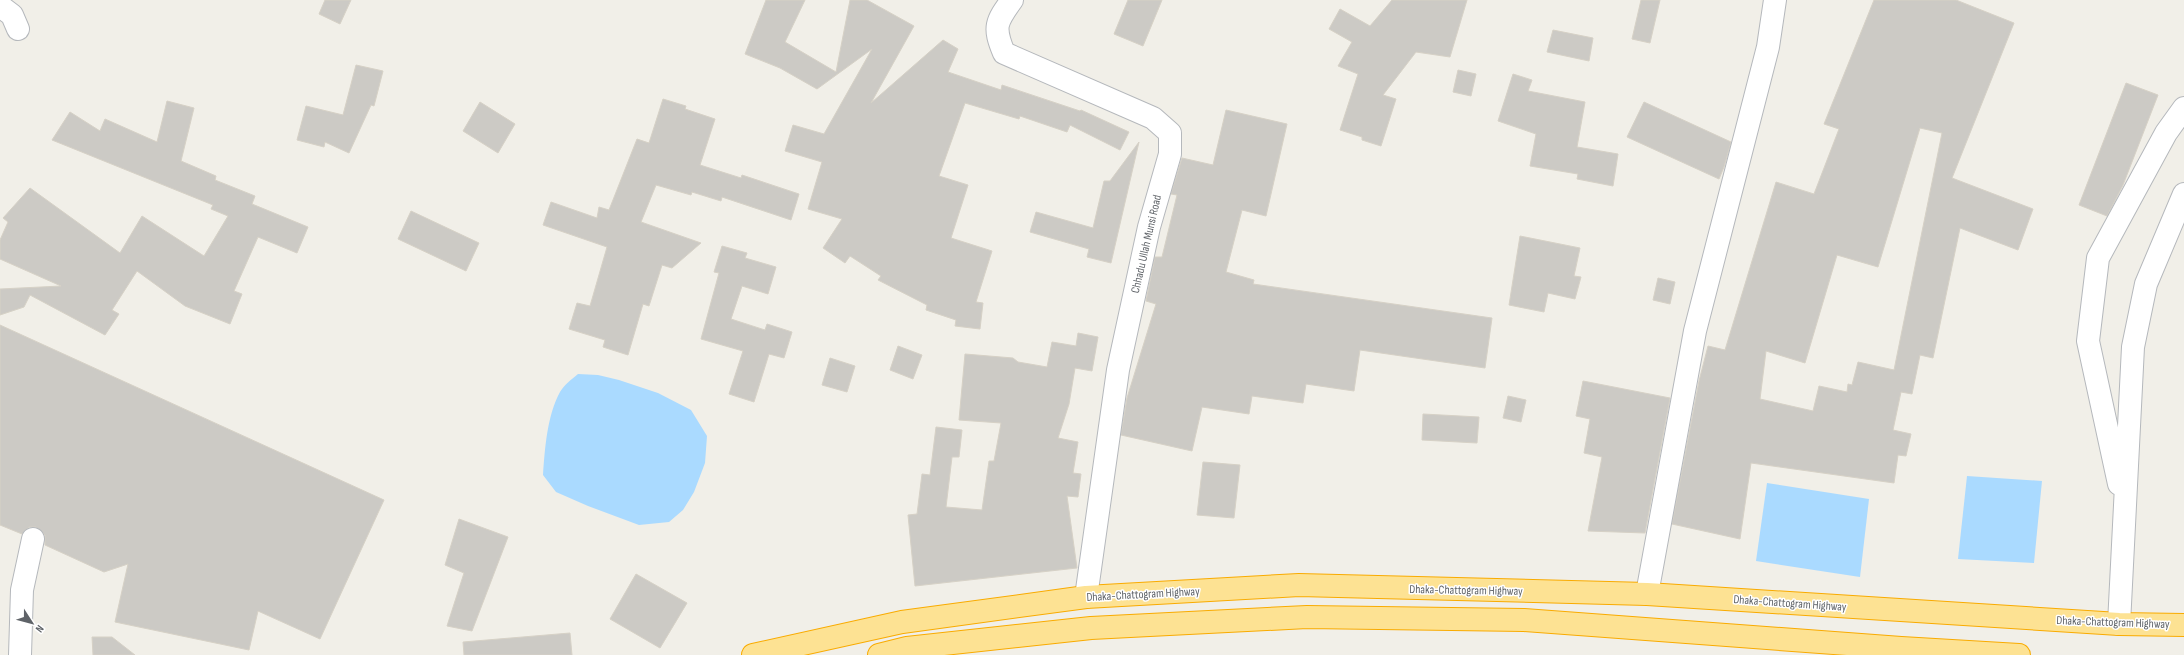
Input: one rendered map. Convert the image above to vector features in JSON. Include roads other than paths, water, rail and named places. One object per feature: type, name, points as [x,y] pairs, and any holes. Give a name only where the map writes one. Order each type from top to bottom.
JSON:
[{"type":"highway","name":"Dhaka-Chattogram Highway","points":[[753,655],[902,622],[1086,597],[1299,585],[1647,594],[2119,624],[2184,625]]},
{"type":"highway","points":[[880,655],[1091,628],[1307,617],[1524,620],[1901,648],[2019,655]]},
{"type":"street","name":"Chhadu Ullah Munsi Road","points":[[1012,0],[998,19],[997,36],[1004,53],[1154,118],[1170,133],[1170,154],[1149,227],[1118,370],[1086,597]]},
{"type":"street","points":[[1647,594],[1695,331],[1768,47],[1775,0]]},
{"type":"street","points":[[0,6],[12,15],[18,29]]},
{"type":"street","points":[[2125,509],[2107,434],[2088,341],[2098,258],[2166,133],[2184,108]]},
{"type":"street","points":[[2119,624],[2133,347],[2146,284],[2184,194]]},
{"type":"street","points":[[20,655],[22,590],[34,539]]},
{"type":"water","points":[[578,374],[598,375],[619,380],[658,393],[691,410],[707,436],[705,463],[694,492],[683,510],[669,522],[639,525],[588,506],[556,492],[543,475],[547,432],[552,411],[562,389]]},
{"type":"water","points":[[1967,476],[2042,481],[2034,563],[1958,559]]},
{"type":"water","points":[[1767,483],[1869,499],[1860,577],[1756,561]]}]
